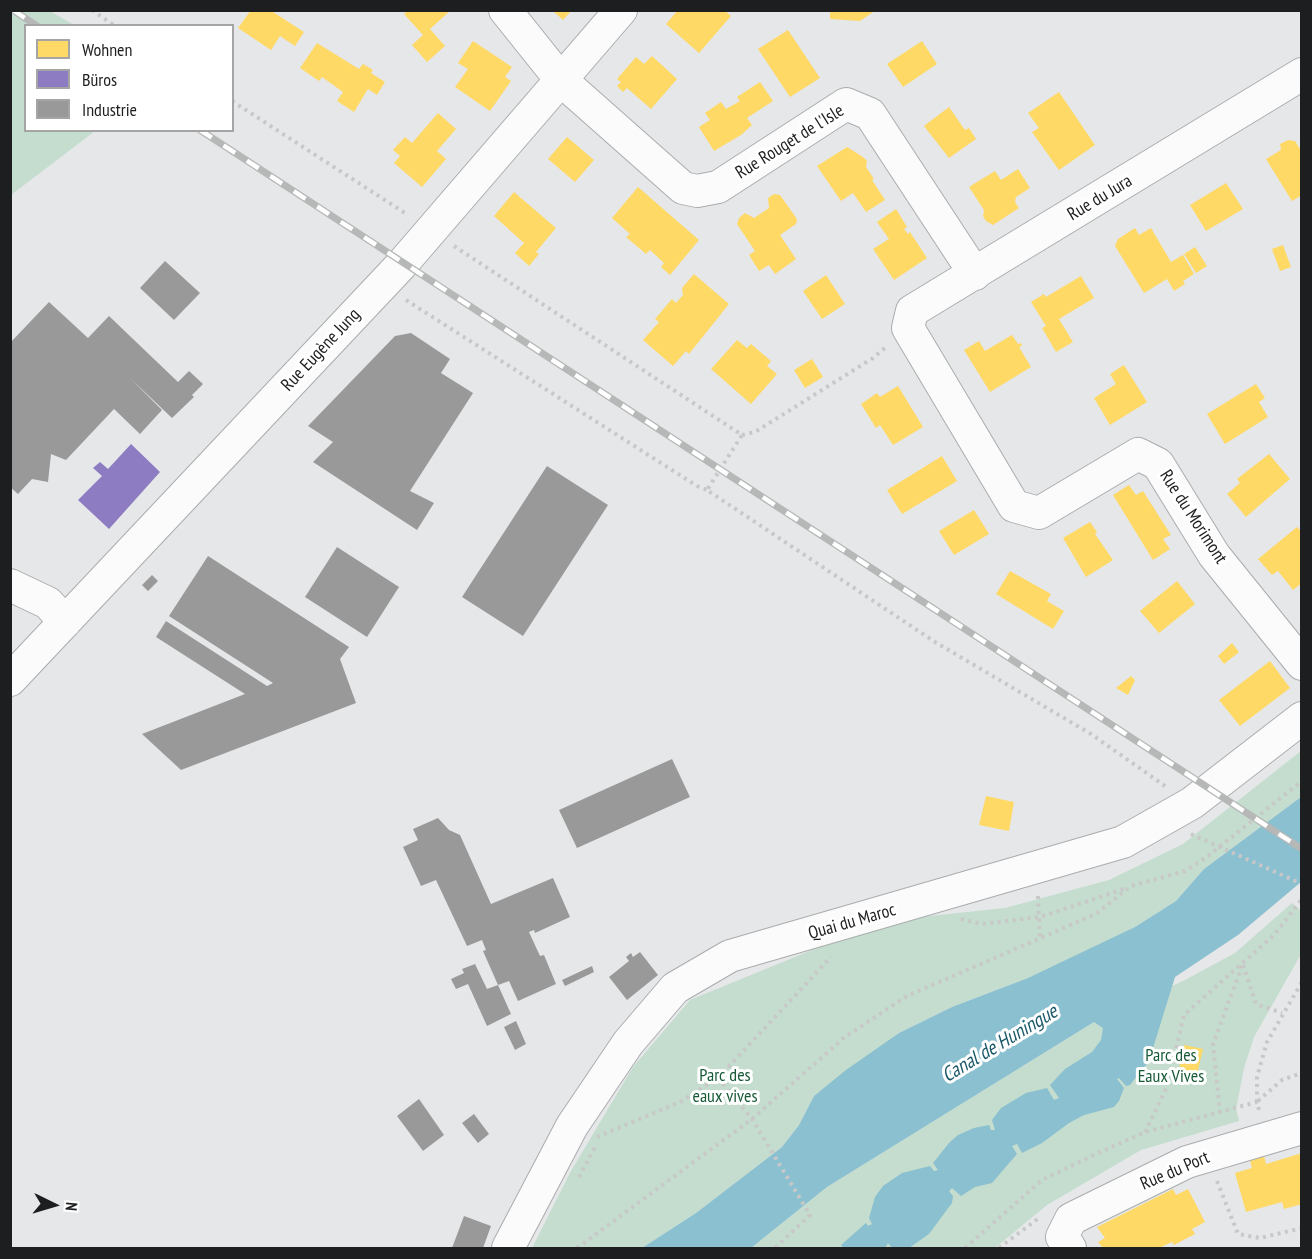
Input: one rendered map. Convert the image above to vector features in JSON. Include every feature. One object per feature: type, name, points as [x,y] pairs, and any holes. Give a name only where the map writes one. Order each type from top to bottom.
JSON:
[{"type":"street","points":[[505,10],[561,80]]},
{"type":"street","name":"Rue Eugène Jung","points":[[10,680],[395,271],[621,10]]},
{"type":"street","name":"Rue du Jura","points":[[908,328],[912,311],[1302,74]]},
{"type":"street","name":"Rue Rouget de l'Isle","points":[[561,80],[683,188],[697,191],[718,187],[846,104],[870,114],[975,274]]},
{"type":"street","name":"Rue du Morimont","points":[[908,328],[1014,506],[1039,513],[1138,454],[1158,464],[1214,555],[1302,664]]},
{"type":"street","points":[[10,585],[48,603],[65,622]]},
{"type":"street","name":"Quai du Maroc","points":[[508,1248],[572,1126],[628,1043],[675,987],[730,956],[1123,842],[1192,803],[1302,718]]},
{"type":"street","name":"Rue du Port","points":[[1058,1233],[1071,1220],[1188,1162],[1302,1128]]},
{"type":"path","points":[[92,10],[112,24]]},
{"type":"path","points":[[234,102],[431,229],[607,348],[742,435]]},
{"type":"path","points":[[402,297],[687,480],[707,490],[935,642],[1091,734],[1192,803]]},
{"type":"path","points":[[707,490],[742,435],[755,432],[873,358],[908,328]]},
{"type":"path","points":[[960,918],[981,924],[1040,917],[1131,886],[1185,871],[1208,856],[1302,781]]},
{"type":"path","points":[[1191,834],[1302,884]]},
{"type":"path","points":[[577,1248],[752,1119],[845,1037],[908,996],[1096,915],[1131,886]]},
{"type":"path","points":[[1038,890],[1040,940]]},
{"type":"path","points":[[1144,1132],[1167,1087],[1184,1015],[1274,935],[1302,899]]},
{"type":"path","points":[[572,1126],[600,1138],[680,1102],[718,1078],[832,956]]},
{"type":"path","points":[[1243,964],[1256,1004],[1282,1013]]},
{"type":"path","points":[[1220,1113],[1213,1044],[1243,964]]},
{"type":"path","points":[[1270,1137],[1257,1102],[1257,1077],[1267,1042],[1302,982]]},
{"type":"path","points":[[965,1248],[1042,1180],[1144,1132],[1257,1102],[1282,1080],[1302,1073]]},
{"type":"path","points":[[718,1078],[752,1119],[810,1215],[775,1248]]},
{"type":"path","points":[[1209,1155],[1229,1218],[1238,1234],[1260,1239],[1302,1228]]},
{"type":"path","points":[[999,1248],[1058,1233]]},
{"type":"green space","points":[[11,10],[50,11],[72,24],[24,24],[24,132],[94,132],[11,195]]},
{"type":"green space","name":"Parc des eaux vives","points":[[1301,751],[1301,797],[1204,869],[1176,901],[1135,927],[1090,950],[1028,978],[952,1007],[899,1033],[814,1096],[799,1125],[782,1147],[696,1213],[642,1248],[532,1248],[571,1171],[633,1067],[690,1000],[883,921],[1005,908],[1109,880],[1183,844]]},
{"type":"green space","name":"Parc des Eaux Vives","points":[[1292,903],[1301,911],[1301,954],[1254,1037],[1244,1068],[1236,1109],[1239,1121],[1141,1150],[1047,1205],[995,1248],[751,1248],[827,1187],[1094,1022],[1185,980],[1235,953]]},
{"type":"water","name":"Canal de Huningue","points":[[1301,797],[1301,882],[1238,935],[1175,977],[1149,1061],[1130,1085],[1126,1086],[1119,1078],[1117,1079],[1124,1088],[1114,1107],[1084,1115],[1042,1143],[1022,1153],[1017,1144],[1012,1146],[1017,1154],[992,1183],[975,1187],[961,1196],[952,1188],[949,1191],[953,1196],[952,1203],[929,1234],[909,1248],[892,1248],[888,1243],[885,1248],[843,1248],[841,1245],[866,1223],[868,1226],[872,1224],[869,1218],[875,1197],[883,1186],[902,1173],[930,1166],[934,1171],[938,1170],[933,1163],[958,1135],[989,1125],[991,1130],[995,1130],[992,1120],[1001,1108],[1026,1093],[1047,1088],[1054,1100],[1059,1098],[1050,1085],[1065,1069],[1092,1052],[1101,1040],[1103,1028],[1094,1022],[827,1187],[751,1248],[642,1248],[696,1213],[782,1147],[799,1125],[814,1096],[846,1070],[899,1033],[952,1007],[1028,978],[1135,927],[1176,901],[1204,869]]},
{"type":"building: Wohnen","points":[[251,10],[270,10],[304,32],[295,46],[280,36],[271,50],[238,28]]},
{"type":"building: Wohnen","points":[[409,10],[451,10],[430,29],[445,46],[427,62],[412,45],[423,35],[404,14]]},
{"type":"building: Wohnen","points":[[552,10],[572,10],[563,20]]},
{"type":"building: Wohnen","points":[[678,10],[724,10],[731,16],[699,53],[666,24]]},
{"type":"building: Wohnen","points":[[830,10],[876,10],[860,21],[830,19]]},
{"type":"building: Wohnen","points":[[788,30],[820,78],[790,97],[758,49]]},
{"type":"building: Wohnen","points":[[473,41],[512,67],[505,77],[511,81],[490,111],[455,87],[468,69],[458,63]]},
{"type":"building: Wohnen","points":[[922,41],[937,64],[903,87],[887,64]]},
{"type":"building: Wohnen","points":[[317,43],[359,69],[363,64],[373,70],[371,73],[385,82],[377,95],[368,89],[354,112],[337,101],[343,92],[322,77],[319,81],[300,68]]},
{"type":"building: Wohnen","points":[[652,56],[677,79],[651,109],[627,88],[623,92],[617,86],[621,82],[617,79],[636,57],[644,64]]},
{"type":"building: Wohnen","points":[[760,82],[773,101],[747,118],[752,125],[741,135],[714,151],[699,127],[710,120],[705,113],[721,102],[726,109],[740,101],[737,97]]},
{"type":"building: Wohnen","points":[[1059,92],[1095,145],[1059,170],[1032,132],[1039,128],[1028,113]]},
{"type":"building: Wohnen","points":[[949,107],[965,130],[969,128],[976,139],[949,158],[924,126]]},
{"type":"building: Wohnen","points":[[438,113],[456,129],[437,151],[446,159],[422,187],[394,163],[400,156],[393,150],[405,137],[412,143]]},
{"type":"building: Wohnen","points":[[567,137],[594,160],[575,182],[548,159]]},
{"type":"building: Wohnen","points":[[1288,140],[1295,141],[1302,152],[1302,195],[1292,201],[1266,159],[1281,150],[1280,144]]},
{"type":"building: Wohnen","points":[[847,147],[867,161],[866,167],[874,179],[872,180],[885,200],[866,212],[853,193],[841,201],[817,166]]},
{"type":"building: Wohnen","points":[[1018,169],[1030,188],[1016,197],[1015,202],[1019,208],[993,225],[986,221],[983,216],[984,210],[969,187],[995,171],[1001,180]]},
{"type":"building: Wohnen","points":[[1226,183],[1243,209],[1206,231],[1190,205]]},
{"type":"building: Wohnen","points":[[638,187],[699,240],[670,275],[661,267],[664,263],[650,250],[646,254],[626,237],[630,234],[612,218]]},
{"type":"building: Wohnen","points":[[514,192],[556,228],[536,252],[539,254],[529,266],[515,253],[524,243],[494,216]]},
{"type":"building: Wohnen","points":[[774,194],[780,195],[797,219],[796,224],[780,235],[796,259],[775,274],[769,265],[759,271],[749,255],[755,251],[737,224],[739,218],[745,213],[754,218],[769,208],[768,198]]},
{"type":"building: Wohnen","points":[[896,209],[907,227],[904,229],[908,234],[910,232],[927,258],[894,280],[873,249],[889,239],[877,222]]},
{"type":"building: Wohnen","points":[[1135,228],[1139,235],[1151,228],[1171,262],[1183,255],[1194,274],[1183,281],[1185,284],[1174,291],[1167,279],[1144,293],[1115,246],[1118,239]]},
{"type":"building: Wohnen","points":[[1283,245],[1291,267],[1280,271],[1272,249]]},
{"type":"building: Wohnen","points":[[1195,247],[1207,266],[1196,273],[1184,254]]},
{"type":"building: Wohnen","points":[[694,274],[729,304],[689,354],[686,351],[673,366],[643,340],[659,322],[655,319],[672,299],[676,303],[683,295],[682,288]]},
{"type":"building: Wohnen","points":[[826,275],[845,304],[822,319],[803,291]]},
{"type":"building: Wohnen","points":[[1081,276],[1094,298],[1059,319],[1073,342],[1056,352],[1042,328],[1046,326],[1031,302],[1044,294],[1046,297]]},
{"type":"building: Wohnen","points":[[1012,335],[1018,344],[1021,343],[1022,346],[1019,347],[1031,367],[990,392],[964,350],[979,341],[985,351]]},
{"type":"building: Wohnen","points":[[737,340],[747,348],[751,344],[771,361],[767,366],[777,374],[751,404],[711,369]]},
{"type":"building: Wohnen","points":[[812,359],[823,377],[805,388],[794,370]]},
{"type":"building: Wohnen","points":[[1124,365],[1147,402],[1110,425],[1094,398],[1116,384],[1110,374]]},
{"type":"building: Wohnen","points":[[1256,384],[1265,398],[1259,402],[1268,417],[1225,444],[1207,414]]},
{"type":"building: Wohnen","points":[[898,386],[923,427],[893,445],[880,425],[876,428],[861,404],[877,393],[880,397]]},
{"type":"building: Wohnen","points":[[1269,454],[1290,479],[1246,517],[1227,494],[1240,483],[1237,479]]},
{"type":"building: Wohnen","points":[[942,456],[957,481],[902,514],[887,490]]},
{"type":"building: Wohnen","points":[[1129,485],[1136,495],[1143,491],[1171,535],[1163,539],[1170,549],[1153,560],[1113,495]]},
{"type":"building: Wohnen","points":[[974,510],[989,534],[954,555],[939,531]]},
{"type":"building: Wohnen","points":[[1090,522],[1097,532],[1095,534],[1113,560],[1086,577],[1063,538]]},
{"type":"building: Wohnen","points":[[1297,527],[1302,532],[1302,583],[1293,590],[1278,571],[1272,575],[1258,559]]},
{"type":"building: Wohnen","points":[[1010,571],[1051,594],[1047,601],[1064,611],[1053,629],[996,594]]},
{"type":"building: Wohnen","points":[[1177,581],[1195,604],[1159,633],[1140,611]]},
{"type":"building: Wohnen","points":[[1232,643],[1239,652],[1224,664],[1218,656]]},
{"type":"building: Wohnen","points":[[1270,661],[1290,688],[1240,726],[1219,700]]},
{"type":"building: Wohnen","points":[[1131,676],[1135,680],[1128,695],[1116,688]]},
{"type":"building: Wohnen","points":[[986,796],[1014,802],[1009,831],[979,825]]},
{"type":"building: Wohnen","points":[[1184,1045],[1203,1049],[1197,1074],[1179,1069]]},
{"type":"building: Wohnen","points":[[1302,1153],[1302,1204],[1284,1209],[1282,1202],[1246,1212],[1235,1173],[1252,1168],[1250,1161],[1264,1156],[1266,1164]]},
{"type":"building: Wohnen","points":[[1173,1189],[1176,1195],[1188,1189],[1205,1222],[1192,1229],[1195,1234],[1174,1245],[1172,1242],[1159,1248],[1103,1248],[1098,1242],[1105,1238],[1097,1227]]},
{"type":"building: Büros","points":[[131,444],[160,472],[109,529],[78,500],[102,476],[93,468],[100,462],[108,469]]},
{"type":"building: Industrie","points":[[165,261],[200,293],[174,320],[140,288]]},
{"type":"building: Industrie","points":[[49,302],[88,338],[109,316],[178,382],[189,371],[203,384],[192,395],[194,397],[172,418],[130,378],[162,410],[140,434],[114,409],[66,460],[51,454],[48,482],[32,479],[18,494],[10,487],[10,343]]},
{"type":"building: Industrie","points":[[411,333],[450,359],[441,373],[473,393],[410,491],[434,503],[417,530],[313,462],[333,442],[308,426],[395,336]]},
{"type":"building: Industrie","points":[[547,466],[608,505],[523,636],[462,597]]},
{"type":"building: Industrie","points":[[337,547],[399,587],[367,637],[305,597]]},
{"type":"building: Industrie","points":[[208,556],[349,647],[340,659],[356,703],[181,770],[142,734],[245,694],[156,637],[166,621],[267,686],[273,683],[169,616]]},
{"type":"building: Industrie","points":[[152,575],[158,581],[148,591],[142,585]]},
{"type":"building: Industrie","points":[[672,759],[690,797],[577,848],[559,810]]},
{"type":"building: Industrie","points":[[438,818],[449,830],[460,835],[491,904],[553,878],[570,917],[535,933],[534,930],[529,932],[540,956],[544,955],[556,984],[518,1001],[509,981],[498,985],[483,951],[486,950],[482,940],[467,946],[436,880],[421,886],[403,847],[418,840],[413,829]]},
{"type":"building: Industrie","points":[[640,952],[658,975],[627,1000],[609,977],[629,961],[626,957],[631,953],[633,957]]},
{"type":"building: Industrie","points":[[475,964],[487,989],[498,985],[511,1014],[487,1026],[468,984],[456,989],[451,979],[464,973],[462,969]]},
{"type":"building: Industrie","points":[[592,966],[594,972],[565,986],[562,980]]},
{"type":"building: Industrie","points":[[516,1021],[526,1044],[515,1050],[504,1027]]},
{"type":"building: Industrie","points":[[419,1099],[444,1135],[423,1151],[397,1116]]},
{"type":"building: Industrie","points":[[474,1114],[489,1134],[478,1143],[462,1123]]},
{"type":"building: Industrie","points":[[464,1216],[491,1226],[483,1248],[452,1248]]},
{"type":"railway","points":[[13,10],[34,24]]},
{"type":"railway","points":[[203,132],[1302,849]]}]
